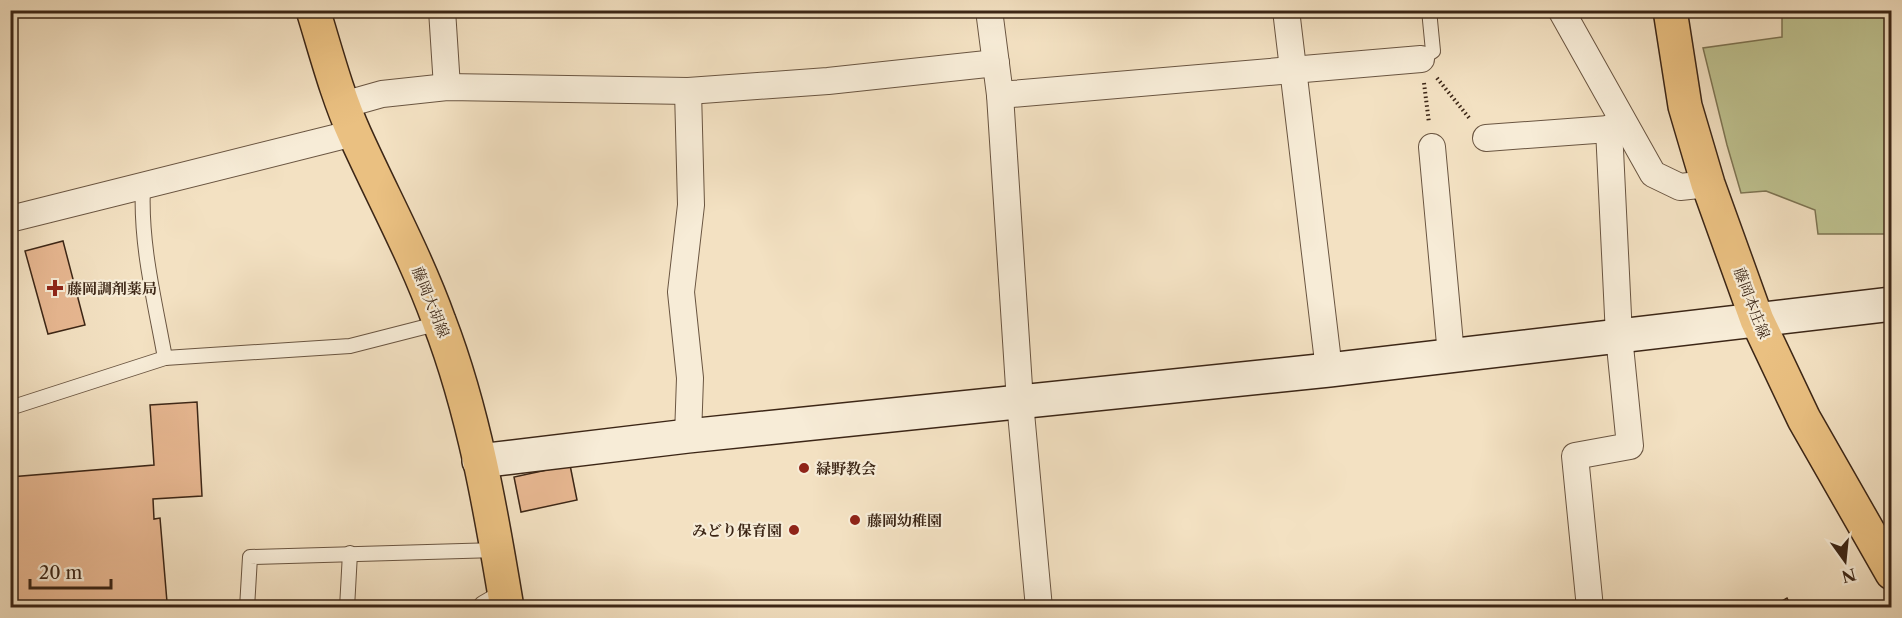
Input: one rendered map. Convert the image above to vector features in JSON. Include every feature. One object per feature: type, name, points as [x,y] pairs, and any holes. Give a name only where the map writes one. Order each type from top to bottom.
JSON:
[{"type":"main road","name":"藤岡大胡線","points":[[313,10],[348,119],[425,283],[457,370],[479,461],[496,550],[500,604]]},
{"type":"main road","name":"藤岡本庄線","points":[[1670,10],[1685,106],[1708,184],[1757,320],[1804,419],[1892,573]]},
{"type":"street","points":[[442,10],[447,87]]},
{"type":"street","points":[[989,10],[1000,95],[1020,402],[1039,608]]},
{"type":"street","points":[[1286,10],[1329,370]]},
{"type":"street","points":[[1561,10],[1616,125],[1653,174],[1680,187],[1708,184]]},
{"type":"street","points":[[1000,95],[1421,59]]},
{"type":"street","points":[[10,219],[143,187],[348,119],[382,94],[447,87],[688,91],[828,81],[996,63]]},
{"type":"street","points":[[688,91],[691,206],[681,292],[690,378],[688,436]]},
{"type":"street","points":[[1486,138],[1616,125]]},
{"type":"street","points":[[1590,608],[1575,456],[1630,446],[1619,336],[1616,125]]},
{"type":"street","points":[[1432,147],[1451,355]]},
{"type":"street","points":[[479,461],[688,436],[1329,370],[1892,304]]},
{"type":"lane","points":[[1421,59],[1433,51],[1429,10]]},
{"type":"lane","points":[[143,187],[142,213],[147,257],[165,358]]},
{"type":"lane","points":[[10,408],[165,358],[350,346],[440,323]]},
{"type":"lane","points":[[246,608],[250,557],[496,550]]},
{"type":"lane","points":[[347,608],[350,553]]},
{"type":"path","points":[[1421,59],[1486,138]]},
{"type":"path","points":[[1421,59],[1432,147]]},
{"type":"green space","points":[[1782,11],[1891,11],[1891,234],[1818,234],[1815,210],[1766,191],[1741,193],[1703,48],[1782,37]]},
{"type":"building","name":"藤岡調剤薬局","points":[[63,241],[85,325],[48,334],[25,251]]},
{"type":"building","points":[[197,402],[202,496],[153,499],[154,519],[160,518],[167,602],[108,608],[10,608],[10,477],[154,465],[150,405]]},
{"type":"building","points":[[570,465],[577,500],[521,512],[514,477]]},
{"type":"building","points":[[1787,598],[1792,608],[1770,608]]},
{"type":"place","name":"藤岡調剤薬局","points":[[55,288]]},
{"type":"place","name":"緑野教会","points":[[804,468]]},
{"type":"place","name":"藤岡幼稚園","points":[[855,520]]},
{"type":"place","name":"みどり保育園","points":[[794,530]]}]
